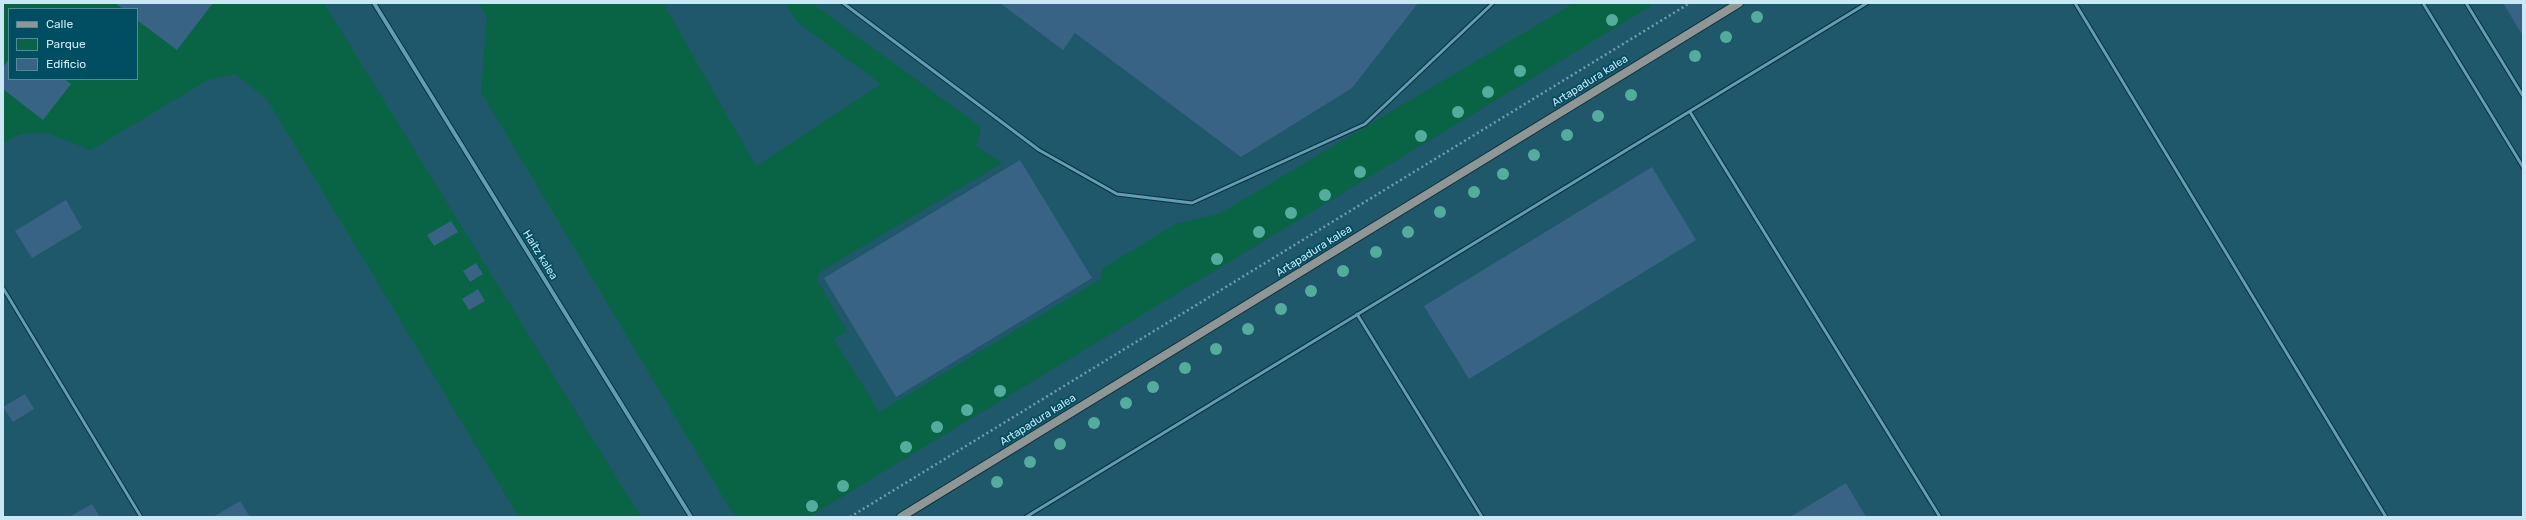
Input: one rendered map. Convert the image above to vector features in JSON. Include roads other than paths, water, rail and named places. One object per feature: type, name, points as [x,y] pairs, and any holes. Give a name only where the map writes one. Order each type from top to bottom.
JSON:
[{"type":"street","name":"Haitz kalea","points":[[374,3],[691,517]]},
{"type":"street","name":"Artapadura kalea","points":[[901,517],[1738,3]]},
{"type":"lane","points":[[843,3],[1039,150],[1117,194],[1192,203],[1365,124],[1493,3]]},
{"type":"lane","points":[[1026,517],[1867,3]]},
{"type":"lane","points":[[2075,3],[2386,517]]},
{"type":"lane","points":[[2422,3],[2523,167]]},
{"type":"lane","points":[[2466,3],[2523,96]]},
{"type":"lane","points":[[1690,112],[1940,517]]},
{"type":"lane","points":[[3,288],[141,517]]},
{"type":"lane","points":[[1357,314],[1482,517]]},
{"type":"lane","points":[[1034,512],[1037,517]]}]
